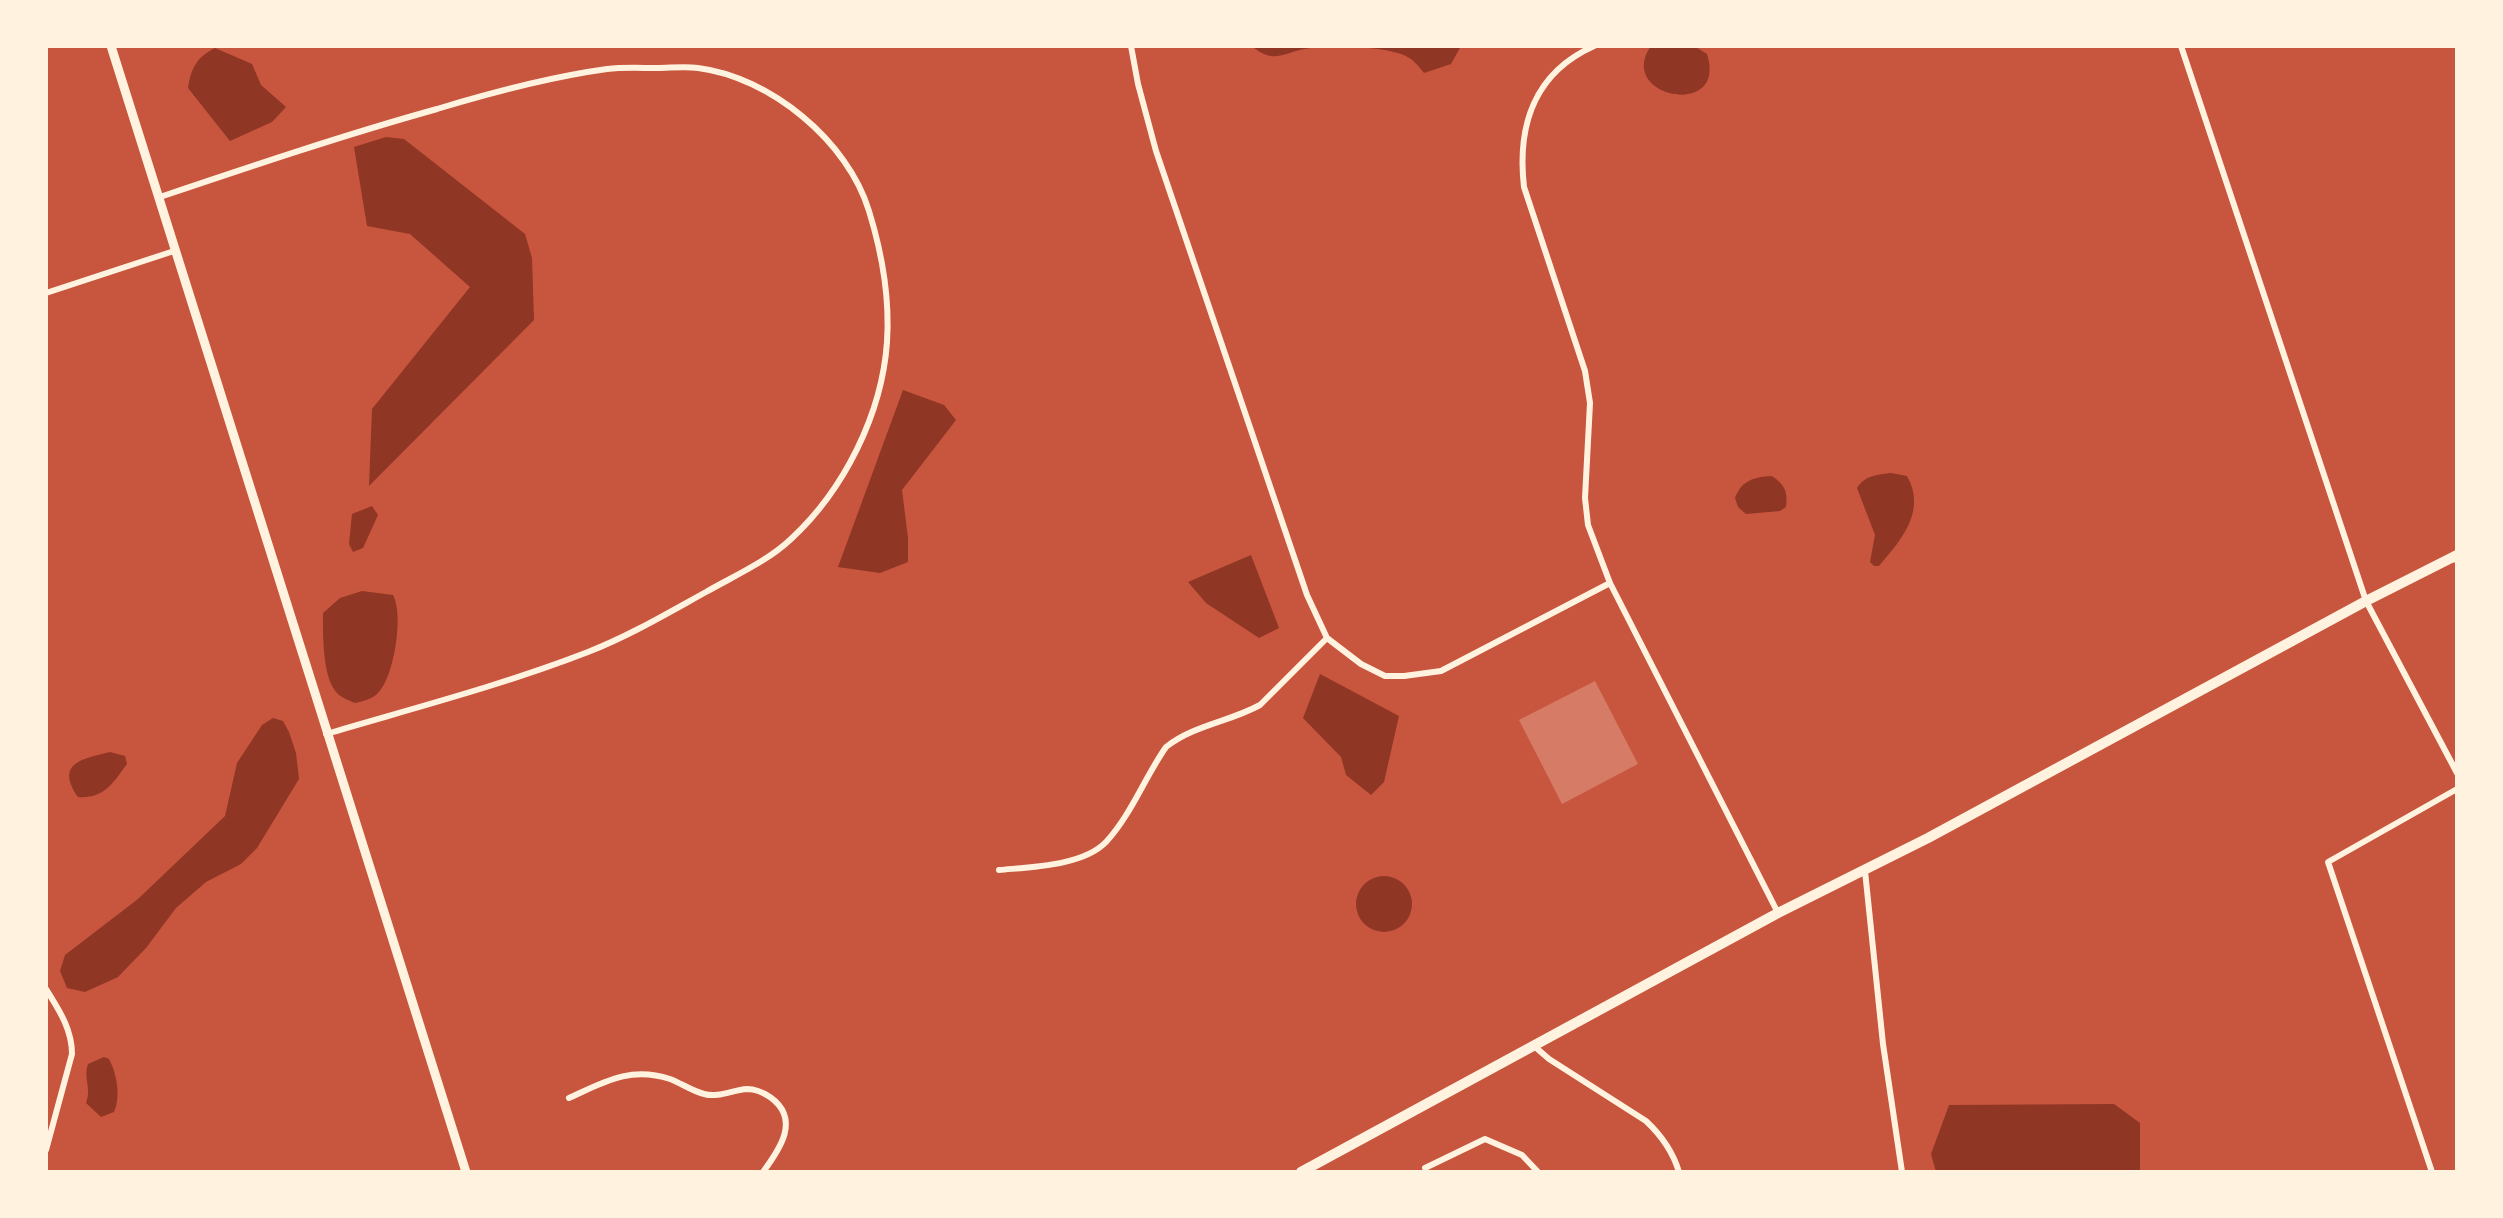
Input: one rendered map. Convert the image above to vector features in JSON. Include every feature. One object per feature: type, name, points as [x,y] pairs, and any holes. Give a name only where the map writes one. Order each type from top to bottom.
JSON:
[{"type":"main road","points":[[111,46],[466,1172]]},
{"type":"main road","points":[[1301,1172],[1778,913],[1865,871],[2366,601],[2456,556]]},
{"type":"street","points":[[1131,46],[1156,151],[1307,595],[1327,638],[1361,664],[1385,676],[1441,671],[1610,583]]},
{"type":"street","points":[[1594,46],[1556,71],[1537,95],[1525,125],[1520,160],[1524,187],[1585,371],[1590,403],[1585,498],[1588,525],[1610,583],[1778,913]]},
{"type":"street","points":[[2181,46],[2366,601],[2457,773]]},
{"type":"street","points":[[160,197],[366,129],[536,82],[611,68],[699,68],[737,79],[771,94],[802,115],[851,171],[868,206],[883,263],[887,304],[887,344],[878,392],[860,442],[840,480],[814,515],[788,542],[749,568],[591,651],[491,686],[326,734]]},
{"type":"street","points":[[46,293],[174,251]]},
{"type":"street","points":[[999,870],[1080,857],[1105,843],[1166,747],[1177,738],[1260,705],[1327,638]]},
{"type":"street","points":[[2432,1172],[2328,862],[2457,789]]},
{"type":"street","points":[[1865,871],[1883,1044],[1902,1172]]},
{"type":"street","points":[[46,989],[66,1024],[72,1040],[72,1054],[46,1150]]},
{"type":"street","points":[[1533,1045],[1549,1059],[1646,1121],[1658,1132],[1679,1172]]},
{"type":"street","points":[[569,1098],[625,1075],[645,1073],[703,1094],[717,1096],[750,1089],[766,1094],[779,1104],[785,1117],[786,1132],[780,1149],[763,1172]]},
{"type":"street","points":[[1425,1168],[1485,1139],[1522,1155],[1538,1172]]},
{"type":"shaded area","points":[[1252,46],[1461,46],[1451,64],[1424,73],[1413,61],[1390,51],[1314,48],[1272,56]]},
{"type":"shaded area","points":[[1651,46],[1694,46],[1707,54],[1709,75],[1702,88],[1689,94],[1673,94],[1658,88],[1648,78],[1644,64]]},
{"type":"shaded area","points":[[215,48],[252,64],[261,85],[286,107],[272,122],[230,141],[188,88],[196,64]]},
{"type":"shaded area","points":[[386,137],[404,139],[525,234],[532,258],[534,320],[369,486],[372,409],[470,287],[410,234],[367,226],[354,147]]},
{"type":"shaded area","points":[[903,390],[944,405],[956,420],[902,490],[908,562],[880,573],[838,567]]},
{"type":"shaded area","points":[[1891,473],[1907,476],[1914,501],[1913,513],[1895,546],[1879,566],[1874,566],[1870,562],[1875,535],[1857,488],[1868,478]]},
{"type":"shaded area","points":[[1772,476],[1785,489],[1786,507],[1780,511],[1746,514],[1738,507],[1735,498],[1741,487],[1760,477]]},
{"type":"shaded area","points":[[372,506],[378,515],[363,548],[353,552],[349,544],[352,514]]},
{"type":"shaded area","points":[[1251,555],[1279,628],[1259,638],[1206,603],[1188,582]]},
{"type":"shaded area","points":[[362,591],[393,595],[398,616],[396,646],[384,685],[373,697],[355,703],[338,694],[329,678],[324,656],[323,613],[340,598]]},
{"type":"shaded area","points":[[1320,674],[1399,716],[1384,782],[1371,795],[1346,775],[1341,757],[1303,718]]},
{"type":"shaded area","points":[[273,718],[283,721],[289,732],[296,753],[299,779],[257,848],[241,864],[206,882],[176,908],[146,948],[118,977],[85,992],[67,988],[60,971],[65,955],[138,899],[225,816],[237,763],[262,725]]},
{"type":"shaded area","points":[[110,752],[125,756],[127,764],[101,792],[78,797],[69,777],[75,764]]},
{"type":"shaded area","points":[[1384,876],[1404,884],[1412,904],[1404,924],[1384,932],[1364,924],[1356,904],[1364,884]]},
{"type":"shaded area","points":[[104,1057],[109,1059],[114,1072],[117,1100],[114,1112],[101,1117],[86,1103],[86,1074],[88,1064]]},
{"type":"shaded area","points":[[2114,1104],[2140,1123],[2140,1172],[1936,1172],[1931,1154],[1949,1105]]},
{"type":"building","points":[[1595,681],[1638,764],[1562,804],[1519,720]]}]
